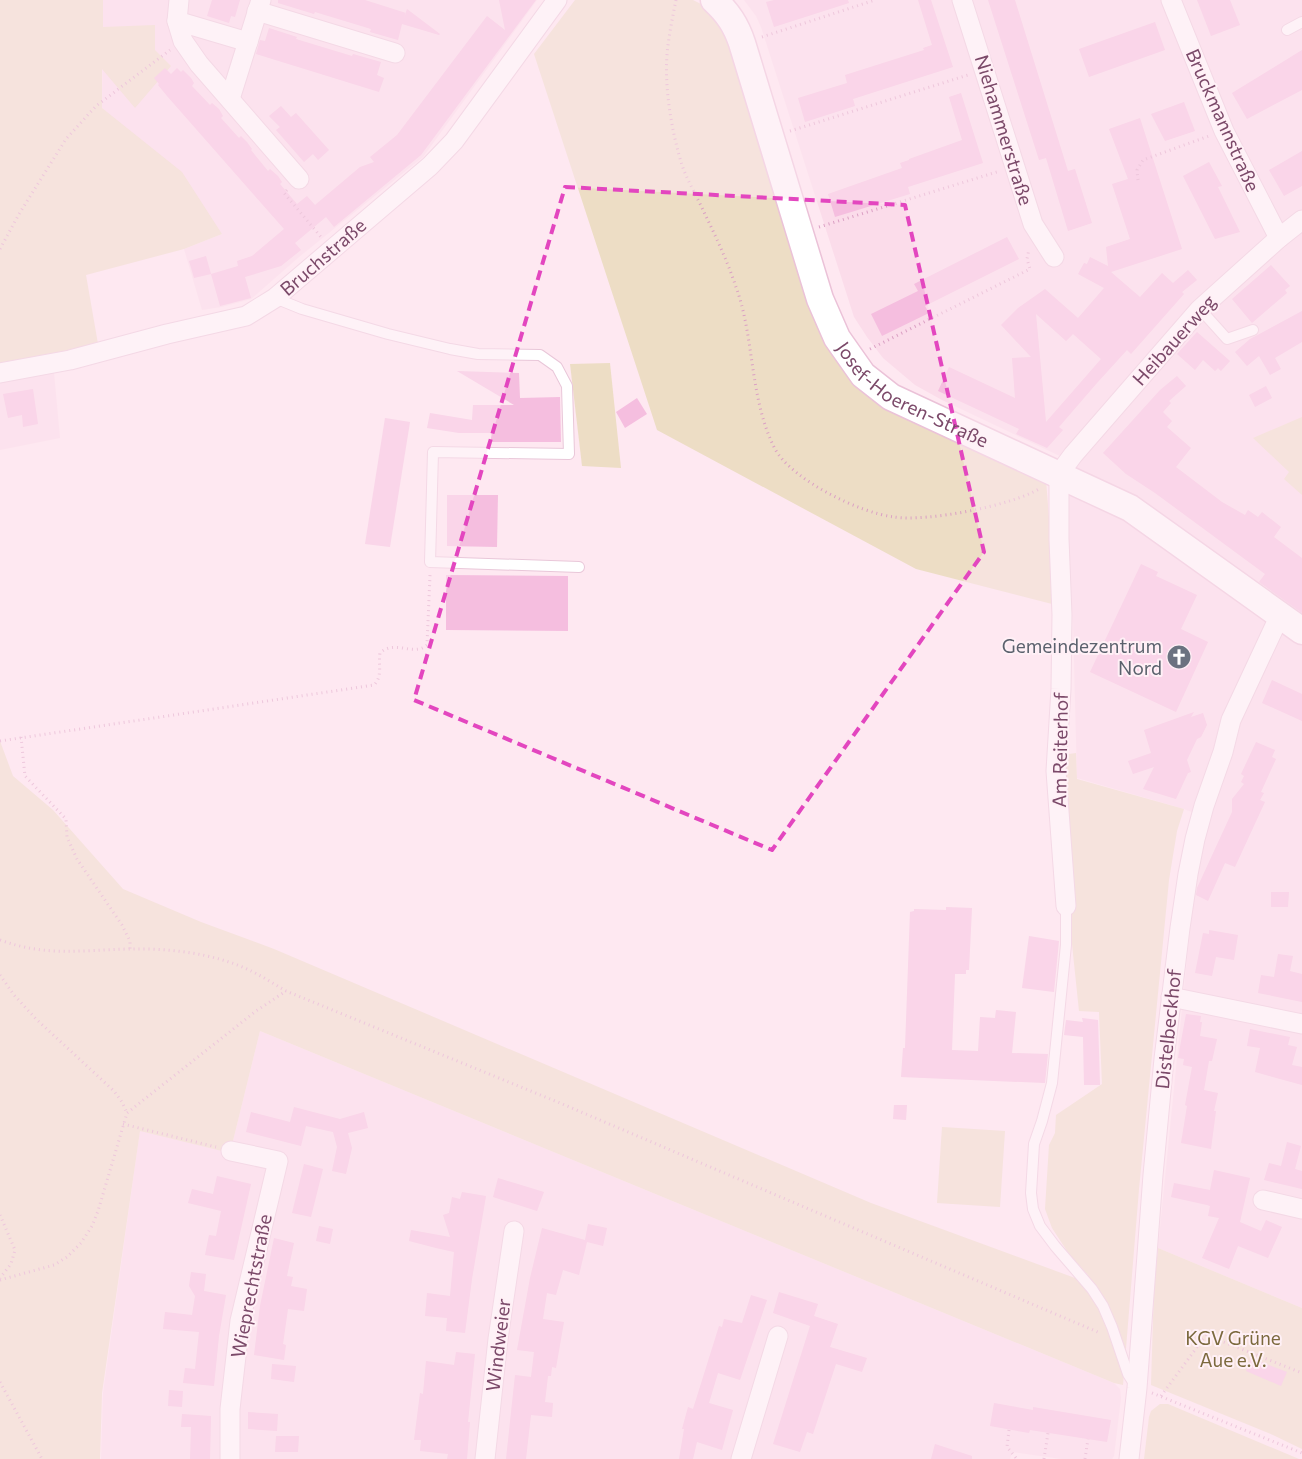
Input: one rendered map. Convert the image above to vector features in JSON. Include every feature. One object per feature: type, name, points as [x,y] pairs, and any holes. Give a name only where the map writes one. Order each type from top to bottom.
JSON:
[{"type":"street","points":[[179,0],[177,21],[183,41],[199,64],[299,179]]},
{"type":"street","name":"Bruchstraße","points":[[0,373],[70,360],[167,334],[246,316],[275,298],[430,166],[454,141],[557,0]]},
{"type":"street","name":"Josef-Hoeren-Straße","points":[[714,0],[726,11],[733,21],[742,43],[820,299],[837,338],[863,376],[891,397],[1130,508],[1302,631]]},
{"type":"street","name":"Niehammerstraße","points":[[962,0],[1033,224],[1054,257]]},
{"type":"street","name":"Bruckmannstraße","points":[[1171,0],[1224,131],[1279,238]]},
{"type":"street","points":[[230,99],[259,5],[395,53]]},
{"type":"street","points":[[177,21],[248,42]]},
{"type":"street","name":"Heibauerweg","points":[[1059,474],[1073,455],[1200,309],[1279,238],[1302,220]]},
{"type":"street","name":"Am Reiterhof","points":[[1059,474],[1062,616],[1061,690],[1056,771],[1066,906]]},
{"type":"street","name":"Distelbeckhof","points":[[1129,1459],[1137,1388],[1153,1175],[1172,997],[1188,874],[1204,806],[1223,752],[1231,720],[1280,615]]},
{"type":"street","points":[[1172,997],[1302,1024]]},
{"type":"street","name":"Wieprechtstraße","points":[[230,1459],[230,1409],[240,1322],[278,1161],[231,1151]]},
{"type":"street","points":[[1263,1200],[1302,1209]]},
{"type":"street","name":"Windweier","points":[[485,1459],[498,1339],[514,1231]]},
{"type":"street","points":[[741,1459],[778,1336]]},
{"type":"lane","points":[[1287,30],[1302,22]]},
{"type":"lane","points":[[275,298],[322,314],[450,349],[478,354],[540,355],[557,368],[567,386],[570,454],[433,452],[430,562],[579,567]]},
{"type":"lane","points":[[1200,309],[1227,339],[1254,330]]},
{"type":"lane","points":[[1066,906],[1066,946],[1052,1083],[1034,1144],[1031,1193],[1033,1209],[1040,1226],[1092,1288],[1103,1306],[1128,1374],[1137,1388]]},
{"type":"path","points":[[676,0],[666,60],[670,108],[676,139],[683,166],[711,226],[738,293],[760,410],[780,457],[794,471],[826,492],[871,511],[895,518],[925,517],[984,507],[1011,500],[1037,490],[1059,474]]},
{"type":"path","points":[[742,43],[875,0]]},
{"type":"path","points":[[0,249],[18,214],[66,139],[96,106],[183,41]]},
{"type":"path","points":[[770,138],[985,70]]},
{"type":"path","points":[[1138,180],[1137,170],[1143,160],[1224,131]]},
{"type":"path","points":[[800,233],[1014,167]]},
{"type":"path","points":[[299,179],[284,193],[331,249]]},
{"type":"path","points":[[851,359],[1030,269],[1027,258],[1033,224]]},
{"type":"path","points":[[0,741],[374,685],[378,680],[380,672],[380,653],[386,648],[392,646],[417,649],[427,645],[430,562]]},
{"type":"path","points":[[21,737],[25,776],[66,819],[67,838],[75,854],[122,925],[130,941],[130,949]]},
{"type":"path","points":[[0,940],[26,948],[53,952],[130,949],[167,950],[200,955],[249,969],[286,991],[560,1103],[1084,1327],[1116,1338]]},
{"type":"path","points":[[0,975],[14,995],[36,1019],[114,1091],[127,1113]]},
{"type":"path","points":[[0,1279],[54,1265],[66,1258],[81,1243],[92,1226],[98,1211],[127,1113],[256,1011],[286,991]]},
{"type":"path","points":[[123,1124],[231,1151]]},
{"type":"path","points":[[0,1215],[15,1250],[11,1264],[0,1279]]},
{"type":"path","points":[[1161,1396],[1206,1335],[1302,1374]]},
{"type":"path","points":[[0,1382],[42,1459]]},
{"type":"path","points":[[1137,1388],[1302,1454]]},
{"type":"path","points":[[1009,1430],[1007,1447],[1017,1459]]},
{"type":"path","points":[[1044,1459],[1048,1433]]},
{"type":"path","points":[[1085,1459],[1088,1439]]},
{"type":"highlighted area","points":[[565,187],[905,205],[984,552],[772,850],[414,700]]},
{"type":"shaded area","points":[[103,0],[537,0],[423,157],[299,257],[251,299],[202,310],[184,249],[222,234],[102,108]]},
{"type":"shaded area","points":[[744,0],[1302,0],[1302,1308],[1158,1248],[1195,879],[1207,818],[1184,809],[1077,778],[1073,622],[1062,457],[942,400],[915,385],[883,358],[867,337],[854,317],[761,27],[756,16]]},
{"type":"shaded area","points":[[54,373],[60,438],[0,450],[0,382]]},
{"type":"shaded area","points":[[260,1031],[1114,1383],[1120,1389],[1121,1398],[1114,1456],[1112,1459],[1061,1459],[1012,1452],[1010,1459],[101,1459],[103,1393],[140,1130],[230,1153]]},
{"type":"green space","points":[[0,0],[103,0],[103,27],[155,25],[155,50],[171,66],[135,108],[102,69],[102,108],[182,172],[222,234],[184,249],[86,275],[98,344],[0,366]]},
{"type":"green space","points":[[575,0],[693,0],[709,8],[729,34],[827,346],[840,366],[857,385],[1046,480],[1056,605],[916,569],[657,430],[534,54]]},
{"type":"green space","points":[[610,363],[621,468],[582,466],[570,364]]},
{"type":"green space","points":[[1302,417],[1302,495],[1284,479],[1289,472],[1253,438]]},
{"type":"green space","points":[[0,741],[13,776],[53,810],[123,889],[201,922],[274,949],[871,1203],[1094,1285],[1069,1254],[1052,1228],[1045,1209],[1049,1145],[1055,1133],[1056,1115],[1102,1084],[1099,1012],[1079,1011],[1072,944],[1062,755],[1076,753],[1077,779],[1184,809],[1177,831],[1169,880],[1139,1189],[1123,1385],[1114,1383],[260,1031],[230,1153],[140,1131],[102,1393],[100,1459],[0,1459]]},
{"type":"green space","points":[[942,1127],[1005,1131],[1000,1207],[937,1203]]},
{"type":"green space","name":"KGV Grüne Aue e.V.","points":[[1158,1248],[1302,1308],[1302,1449],[1273,1435],[1151,1385],[1154,1287]]},
{"type":"green space","points":[[1160,1404],[1168,1404],[1299,1459],[1144,1459],[1149,1417],[1151,1411]]},
{"type":"building","points":[[212,0],[240,0],[235,17],[231,16],[229,23],[207,16]]},
{"type":"building","points":[[278,0],[365,0],[406,13],[407,9],[440,34],[402,24],[398,40],[370,32],[371,29],[278,3]]},
{"type":"building","points":[[499,0],[536,0],[421,155],[334,227],[326,217],[295,243],[301,250],[281,266],[245,277],[251,298],[220,306],[211,274],[238,266],[237,261],[252,256],[284,229],[167,96],[154,78],[165,68],[171,74],[177,68],[181,72],[183,70],[194,83],[192,86],[210,105],[212,103],[219,109],[223,116],[221,118],[239,138],[241,136],[247,142],[268,171],[270,169],[278,176],[282,182],[280,184],[297,204],[307,196],[315,205],[360,167],[374,162],[370,157],[397,135],[487,16],[505,30]]},
{"type":"building","points":[[774,0],[848,0],[849,3],[774,27],[766,2]]},
{"type":"building","points":[[918,0],[931,0],[953,67],[853,99],[855,106],[805,122],[798,98],[847,83],[845,75],[924,50],[923,48],[932,45]]},
{"type":"building","points":[[988,0],[1015,0],[1068,171],[1075,169],[1092,223],[1068,231],[1046,158],[1039,160]]},
{"type":"building","points":[[1197,0],[1230,0],[1240,25],[1211,36]]},
{"type":"building","points":[[1155,22],[1165,50],[1089,77],[1079,49]]},
{"type":"building","points":[[269,28],[297,37],[296,39],[352,56],[353,54],[381,62],[377,75],[384,78],[379,92],[256,54],[260,40],[265,41]]},
{"type":"building","points":[[1302,50],[1302,90],[1247,119],[1232,93]]},
{"type":"building","points":[[961,93],[983,163],[908,187],[910,194],[835,217],[828,194],[902,168],[900,163],[962,140],[949,97]]},
{"type":"building","points":[[1184,102],[1195,131],[1165,141],[1151,114]]},
{"type":"building","points":[[281,106],[291,117],[296,113],[329,150],[318,160],[313,154],[304,162],[276,130],[280,127],[269,116]]},
{"type":"building","points":[[1140,118],[1182,249],[1111,272],[1140,297],[1162,273],[1173,283],[1188,270],[1197,280],[1182,292],[1184,294],[1131,354],[1127,350],[1097,383],[1059,427],[1063,430],[1047,448],[1016,434],[1019,429],[938,391],[949,367],[1015,398],[1012,358],[1031,357],[1001,325],[1018,308],[1045,289],[1078,318],[1104,288],[1078,274],[1084,263],[1087,264],[1090,257],[1108,266],[1106,247],[1130,239],[1112,184],[1128,179],[1109,129]],"holes":[[[1036,314],[1066,341],[1073,334],[1101,359],[1046,422]]]},
{"type":"building","points":[[1302,151],[1302,186],[1284,196],[1269,170]]},
{"type":"building","points":[[1209,162],[1222,186],[1218,187],[1240,232],[1215,239],[1183,176]]},
{"type":"building","points":[[1007,237],[1019,259],[925,306],[929,313],[882,336],[871,314],[918,291],[914,284]]},
{"type":"building","points":[[206,256],[211,274],[194,278],[189,261]]},
{"type":"building","points":[[1271,265],[1290,286],[1285,290],[1287,293],[1252,323],[1232,299]]},
{"type":"building","points":[[1302,311],[1302,342],[1275,358],[1281,369],[1270,375],[1259,356],[1247,366],[1235,352],[1250,339]]},
{"type":"building","points":[[1197,332],[1230,361],[1221,371],[1218,368],[1215,371],[1203,360],[1195,370],[1177,354]]},
{"type":"building","points":[[457,371],[519,373],[520,398],[560,397],[561,442],[491,442],[491,433],[459,433],[427,428],[430,413],[472,420],[473,405],[514,405]]},
{"type":"building","points":[[1177,376],[1186,386],[1169,401],[1171,403],[1163,412],[1172,421],[1167,427],[1191,448],[1176,467],[1222,502],[1245,515],[1248,510],[1258,517],[1262,512],[1281,527],[1274,537],[1302,558],[1302,613],[1259,582],[1265,574],[1155,493],[1126,474],[1103,453],[1160,390]]},
{"type":"building","points":[[1266,386],[1272,398],[1255,407],[1249,395]]},
{"type":"building","points":[[33,389],[38,424],[23,427],[22,415],[8,418],[3,394]]},
{"type":"building","points":[[637,398],[647,414],[625,428],[616,412]]},
{"type":"building","points":[[385,418],[410,422],[390,547],[365,544]]},
{"type":"building","points":[[447,495],[498,495],[497,547],[447,546]]},
{"type":"building","points":[[1141,564],[1158,572],[1156,576],[1197,595],[1181,629],[1208,642],[1176,712],[1090,672]]},
{"type":"building","points":[[446,575],[568,576],[568,631],[446,630]]},
{"type":"building","points":[[1272,680],[1302,694],[1302,721],[1262,703]]},
{"type":"building","points":[[1194,712],[1191,717],[1203,713],[1207,725],[1201,737],[1197,739],[1187,760],[1191,772],[1188,773],[1176,799],[1143,789],[1154,767],[1133,774],[1128,761],[1151,753],[1144,730]]},
{"type":"building","points":[[1256,742],[1275,750],[1272,757],[1276,759],[1261,792],[1264,793],[1260,800],[1265,802],[1235,867],[1225,863],[1208,901],[1196,895],[1197,888],[1232,812],[1232,799],[1244,784],[1241,782],[1244,776],[1241,774]]},
{"type":"building","points":[[1271,892],[1289,892],[1288,907],[1271,907]]},
{"type":"building","points":[[946,907],[972,908],[969,970],[966,970],[966,974],[955,974],[952,1050],[978,1051],[980,1017],[995,1018],[996,1010],[1016,1012],[1012,1053],[1048,1054],[1045,1083],[901,1077],[903,1048],[905,1048],[910,912],[914,911],[914,909],[946,910]]},
{"type":"building","points":[[1209,930],[1238,935],[1234,960],[1216,957],[1212,976],[1195,973],[1203,933],[1209,934]]},
{"type":"building","points":[[1029,936],[1059,941],[1054,992],[1022,988]]},
{"type":"building","points":[[1278,954],[1293,956],[1290,971],[1302,974],[1302,1002],[1258,993],[1261,975],[1274,977]]},
{"type":"building","points":[[1186,1014],[1201,1016],[1200,1036],[1217,1039],[1212,1061],[1209,1061],[1204,1090],[1218,1093],[1214,1111],[1216,1111],[1211,1149],[1181,1143],[1192,1067],[1183,1065],[1184,1059],[1178,1058]]},
{"type":"building","points":[[1082,1018],[1098,1020],[1100,1085],[1084,1085],[1083,1037],[1064,1035],[1066,1020],[1083,1022]]},
{"type":"building","points":[[1250,1029],[1290,1037],[1288,1045],[1297,1047],[1292,1065],[1302,1067],[1302,1085],[1255,1072],[1260,1048],[1247,1046]]},
{"type":"building","points":[[894,1105],[907,1105],[906,1120],[893,1119]]},
{"type":"building","points":[[294,1107],[340,1119],[364,1112],[368,1128],[348,1133],[352,1148],[346,1174],[332,1171],[337,1147],[333,1132],[306,1126],[301,1146],[246,1132],[251,1112],[290,1122]]},
{"type":"building","points":[[1287,1142],[1301,1146],[1295,1169],[1302,1171],[1302,1189],[1264,1180],[1269,1163],[1281,1166]]},
{"type":"building","points":[[304,1164],[323,1169],[311,1217],[292,1213]]},
{"type":"building","points":[[1214,1170],[1250,1178],[1240,1222],[1261,1231],[1266,1220],[1282,1227],[1268,1258],[1238,1246],[1229,1269],[1202,1258],[1219,1218],[1208,1216],[1210,1206],[1171,1197],[1174,1183],[1210,1190]]},
{"type":"building","points":[[217,1176],[251,1184],[234,1260],[205,1255],[209,1235],[216,1236],[221,1211],[188,1203],[192,1189],[213,1194]]},
{"type":"building","points":[[498,1178],[544,1192],[537,1211],[493,1197]]},
{"type":"building","points":[[462,1192],[486,1196],[465,1333],[446,1331],[447,1318],[425,1316],[427,1293],[450,1296],[454,1252],[409,1241],[411,1230],[450,1237],[443,1215],[449,1213],[452,1197],[460,1199]]},
{"type":"building","points":[[588,1224],[607,1228],[603,1246],[587,1242],[579,1275],[563,1270],[556,1295],[547,1293],[543,1319],[564,1322],[556,1368],[552,1367],[551,1376],[548,1376],[545,1402],[553,1403],[552,1417],[531,1415],[526,1459],[506,1459],[515,1375],[531,1377],[534,1352],[517,1350],[530,1278],[542,1228],[585,1240]]},
{"type":"building","points":[[319,1226],[333,1229],[330,1244],[316,1241]]},
{"type":"building","points":[[274,1238],[294,1243],[287,1276],[293,1277],[291,1286],[307,1289],[304,1311],[288,1309],[283,1344],[286,1345],[284,1360],[254,1355],[260,1306]]},
{"type":"building","points":[[191,1272],[206,1274],[204,1291],[226,1295],[219,1336],[214,1386],[183,1383],[185,1368],[195,1369],[199,1332],[163,1329],[165,1312],[192,1315],[195,1296],[189,1286]]},
{"type":"building","points":[[779,1292],[818,1304],[814,1316],[838,1324],[830,1347],[867,1358],[862,1372],[836,1364],[813,1434],[807,1432],[800,1452],[773,1444],[810,1326],[773,1313]]},
{"type":"building","points":[[751,1295],[767,1300],[740,1380],[718,1373],[709,1403],[733,1410],[722,1450],[697,1442],[693,1459],[679,1459],[684,1429],[682,1429],[688,1407],[693,1409],[719,1326],[722,1327],[724,1319],[742,1323]]},
{"type":"building","points":[[456,1352],[475,1354],[468,1422],[470,1422],[467,1459],[447,1459],[448,1454],[420,1451],[421,1440],[414,1440],[420,1393],[423,1394],[426,1361],[454,1365]]},
{"type":"building","points":[[1251,1358],[1287,1372],[1281,1386],[1246,1371]]},
{"type":"building","points":[[272,1364],[296,1366],[294,1382],[271,1379]]},
{"type":"building","points":[[169,1390],[183,1391],[182,1407],[168,1406]]},
{"type":"building","points":[[994,1403],[1033,1410],[1033,1407],[1111,1420],[1107,1442],[1030,1430],[1029,1433],[990,1426]]},
{"type":"building","points":[[248,1412],[278,1414],[277,1431],[248,1429]]},
{"type":"building","points":[[182,1414],[211,1416],[210,1459],[190,1459],[191,1427],[181,1427]]},
{"type":"building","points":[[276,1436],[299,1436],[298,1452],[275,1452]]},
{"type":"building","points":[[935,1444],[972,1456],[972,1459],[931,1459]]},
{"type":"place","name":"Gemeindezentrum Nord","points":[[1179,657]]}]
